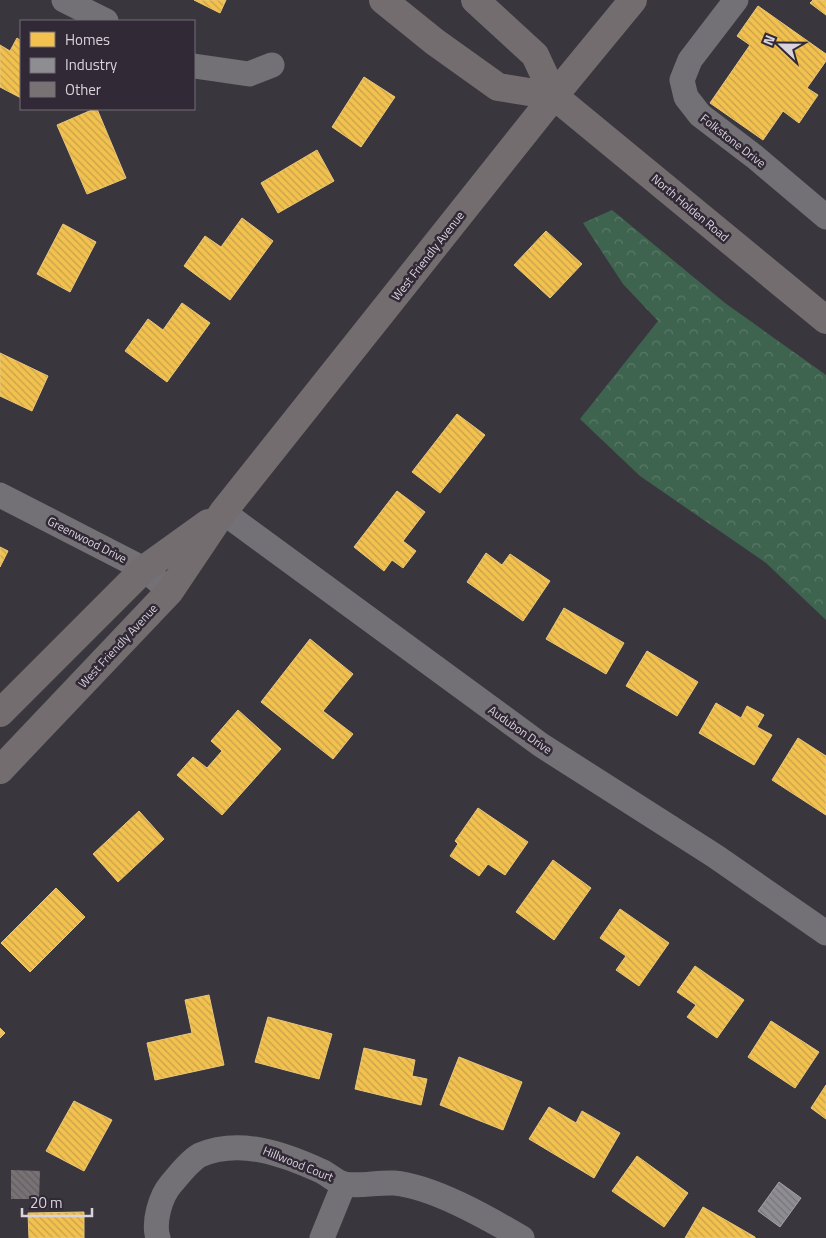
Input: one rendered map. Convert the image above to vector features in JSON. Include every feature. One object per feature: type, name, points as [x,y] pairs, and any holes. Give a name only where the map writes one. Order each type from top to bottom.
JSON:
[{"type":"main road","points":[[383,0],[435,42],[498,87],[554,96]]},
{"type":"main road","name":"North Holden Road","points":[[474,0],[535,55],[554,96],[826,320]]},
{"type":"main road","name":"West Friendly Avenue","points":[[0,770],[170,591],[223,512],[632,0]]},
{"type":"main road","name":"West Friendly Avenue","points":[[0,713],[144,570],[223,512]]},
{"type":"street","points":[[64,0],[104,20]]},
{"type":"street","name":"Folkstone Drive","points":[[736,0],[690,60],[682,80],[686,97],[700,115],[755,157],[826,216]]},
{"type":"street","points":[[195,66],[249,74],[272,65]]},
{"type":"street","name":"Greenwood Drive","points":[[0,495],[144,570],[170,591]]},
{"type":"street","name":"Audubon Drive","points":[[223,512],[541,745],[715,856],[826,933]]},
{"type":"street","name":"Hillwood Court","points":[[158,1238],[156,1231],[160,1207],[168,1188],[181,1172],[200,1156],[227,1149],[256,1148],[322,1171],[344,1184],[394,1183],[429,1191],[522,1238]]},
{"type":"street","name":"Hillwood Court","points":[[322,1238],[344,1184]]},
{"type":"green space","points":[[612,210],[725,303],[826,375],[826,620],[766,563],[640,476],[580,419],[658,321],[623,284],[583,223]]},
{"type":"building: Homes","points":[[194,0],[226,0],[220,13]]},
{"type":"building: Homes","points":[[813,0],[826,0],[826,15],[810,3]]},
{"type":"building: Homes","points":[[758,6],[826,54],[826,61],[807,88],[818,95],[799,123],[783,111],[763,140],[710,103],[750,45],[737,36]]},
{"type":"building: Homes","points":[[17,38],[20,40],[20,97],[0,87],[0,45],[10,51]]},
{"type":"building: Homes","points":[[364,77],[395,97],[361,147],[332,127]]},
{"type":"building: Homes","points":[[92,110],[97,110],[126,178],[87,194],[57,125]]},
{"type":"building: Homes","points":[[317,150],[334,181],[278,213],[261,183]]},
{"type":"building: Homes","points":[[242,218],[273,241],[230,300],[184,266],[205,236],[221,247]]},
{"type":"building: Homes","points":[[63,224],[96,242],[70,292],[37,274]]},
{"type":"building: Homes","points":[[546,231],[582,264],[550,298],[514,265]]},
{"type":"building: Homes","points":[[182,303],[210,323],[167,382],[125,351],[148,319],[163,330]]},
{"type":"building: Homes","points":[[0,353],[48,376],[32,411],[0,396]]},
{"type":"building: Homes","points":[[457,414],[485,435],[440,493],[412,472]]},
{"type":"building: Homes","points":[[397,491],[425,512],[403,541],[416,551],[403,568],[392,560],[384,571],[354,547]]},
{"type":"building: Homes","points":[[0,547],[8,551],[0,567]]},
{"type":"building: Homes","points":[[486,553],[502,565],[510,554],[550,581],[523,621],[467,582]]},
{"type":"building: Homes","points":[[564,608],[624,643],[606,674],[546,639]]},
{"type":"building: Homes","points":[[310,639],[353,674],[323,711],[353,734],[333,759],[261,702]]},
{"type":"building: Homes","points":[[647,651],[698,682],[677,716],[626,686]]},
{"type":"building: Homes","points":[[716,703],[741,718],[747,706],[764,715],[757,727],[772,735],[754,765],[699,733]]},
{"type":"building: Homes","points":[[238,710],[281,749],[222,815],[177,775],[193,757],[207,768],[222,751],[211,741]]},
{"type":"building: Homes","points":[[798,738],[826,756],[826,815],[772,780]]},
{"type":"building: Homes","points":[[478,808],[528,842],[505,875],[488,864],[479,876],[450,856],[458,844],[455,841]]},
{"type":"building: Homes","points":[[139,811],[164,839],[118,882],[93,854]]},
{"type":"building: Homes","points":[[553,860],[591,888],[554,940],[516,912]]},
{"type":"building: Homes","points":[[56,888],[85,917],[30,972],[1,943]]},
{"type":"building: Homes","points":[[620,909],[669,943],[639,986],[616,970],[626,956],[600,938]]},
{"type":"building: Homes","points":[[695,966],[744,1000],[717,1038],[687,1017],[696,1005],[677,992]]},
{"type":"building: Homes","points":[[209,995],[224,1065],[155,1080],[147,1043],[192,1033],[185,1000]]},
{"type":"building: Homes","points":[[268,1017],[332,1034],[319,1079],[255,1062]]},
{"type":"building: Homes","points":[[771,1021],[819,1052],[795,1088],[748,1057]]},
{"type":"building: Homes","points":[[0,1028],[5,1033],[0,1038]]},
{"type":"building: Homes","points":[[364,1048],[415,1060],[412,1076],[427,1079],[421,1105],[355,1089]]},
{"type":"building: Homes","points":[[459,1057],[522,1082],[503,1130],[440,1105]]},
{"type":"building: Homes","points":[[826,1085],[826,1119],[811,1108]]},
{"type":"building: Homes","points":[[74,1101],[112,1120],[84,1171],[46,1151]]},
{"type":"building: Homes","points":[[549,1107],[576,1123],[582,1111],[620,1133],[594,1178],[529,1139]]},
{"type":"building: Homes","points":[[637,1156],[688,1193],[664,1227],[612,1191]]},
{"type":"building: Homes","points":[[703,1207],[755,1237],[755,1238],[685,1238]]},
{"type":"building: Homes","points":[[84,1212],[84,1238],[29,1238],[28,1213]]},
{"type":"building: Industry","points":[[779,1182],[801,1198],[780,1227],[758,1211]]},
{"type":"building: Other","points":[[11,1170],[40,1171],[39,1199],[11,1199]]}]
